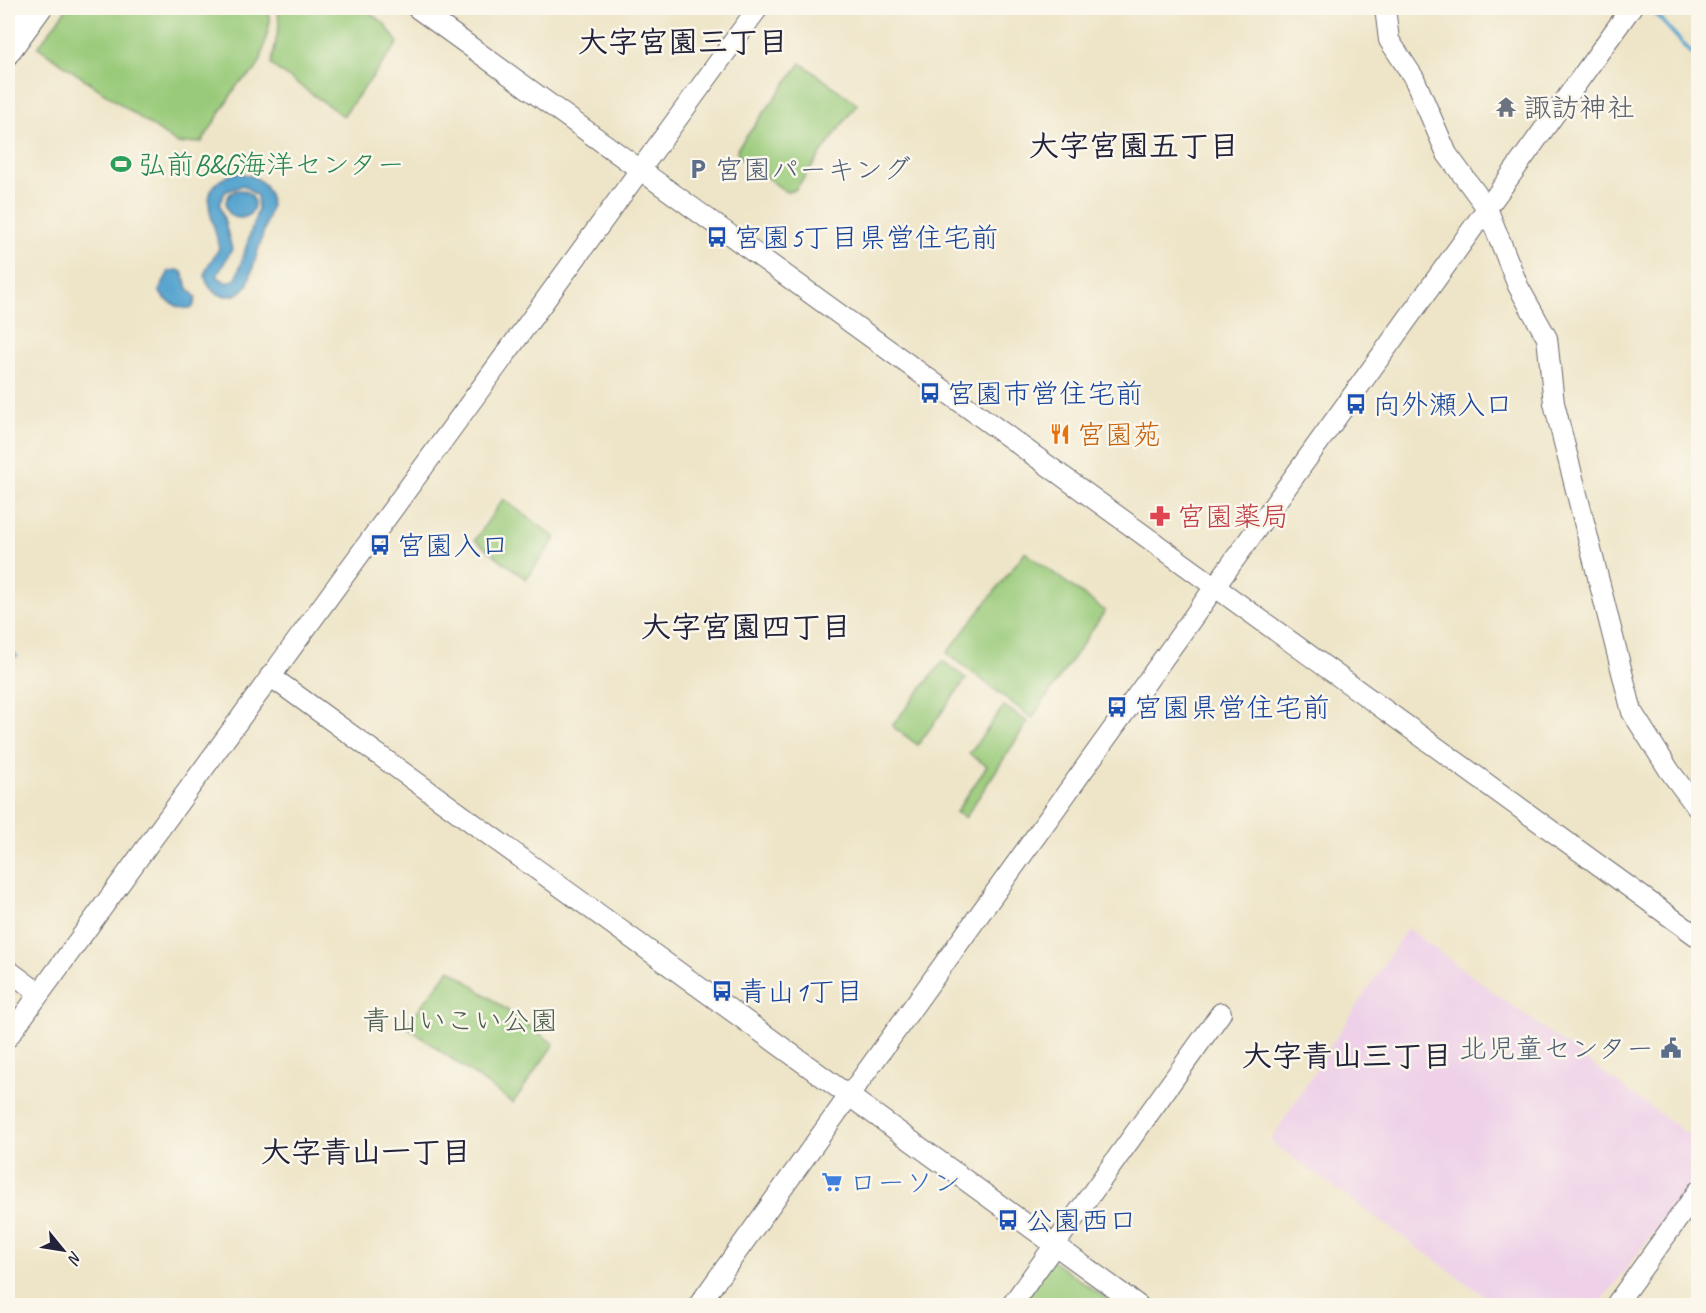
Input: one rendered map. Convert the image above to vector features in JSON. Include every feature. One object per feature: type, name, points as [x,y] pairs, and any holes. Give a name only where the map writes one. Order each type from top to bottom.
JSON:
[{"type":"street","points":[[8,26],[21,8]]},
{"type":"street","points":[[8,55],[42,8]]},
{"type":"street","points":[[417,8],[641,168],[1698,937]]},
{"type":"street","points":[[8,1037],[758,8]]},
{"type":"street","points":[[1385,8],[1389,40],[1418,86],[1447,154],[1487,208],[1518,286],[1547,338],[1554,403],[1632,712],[1669,770],[1698,809]]},
{"type":"street","points":[[698,1305],[1632,8]]},
{"type":"street","points":[[270,676],[1139,1305]]},
{"type":"street","points":[[8,970],[39,993]]},
{"type":"street","points":[[1011,1305],[1221,1012]]},
{"type":"street","points":[[1615,1305],[1698,1191]]},
{"type":"shaded area","points":[[1407,928],[1698,1142],[1698,1173],[1599,1305],[1497,1305],[1270,1141]]},
{"type":"green space","points":[[67,8],[267,8],[270,21],[261,60],[255,71],[238,84],[202,142],[178,144],[38,47]]},
{"type":"green space","points":[[278,8],[362,8],[384,23],[398,43],[343,116],[271,65],[279,26]]},
{"type":"green space","points":[[801,63],[857,104],[795,190],[786,192],[738,156],[737,149]]},
{"type":"green space","points":[[503,499],[556,538],[526,579],[475,540]]},
{"type":"green space","points":[[1025,552],[1105,611],[1032,718],[947,653]]},
{"type":"green space","points":[[943,661],[966,679],[918,745],[892,726]]},
{"type":"green space","points":[[1004,706],[1028,722],[965,818],[956,812],[987,766],[969,754]]},
{"type":"green space","name":"青山いこい公園","points":[[450,969],[554,1044],[513,1103],[406,1026]]},
{"type":"green space","points":[[1051,1260],[1115,1305],[1020,1306]]},
{"type":"water","points":[[236,173],[256,178],[265,187],[271,207],[248,284],[238,294],[230,296],[215,293],[209,286],[205,275],[219,248],[209,204],[210,194],[214,186],[222,179]],"holes":[[[243,185],[257,196],[258,209],[236,279],[227,283],[217,276],[232,249],[220,204],[225,192]]]},
{"type":"water","points":[[240,190],[250,194],[254,204],[250,214],[240,218],[230,214],[226,204],[230,194]]},
{"type":"water","points":[[169,271],[182,272],[188,288],[196,298],[193,307],[184,308],[174,305],[159,291]]},
{"type":"waterway","points":[[1651,9],[1698,60]]},
{"type":"waterway","points":[[8,651],[16,656]]},
{"type":"place","name":"諏訪神社","points":[[1506,107]]},
{"type":"place","name":"弘前B&G海洋センター","points":[[121,164]]},
{"type":"place","name":"宮園パーキング","points":[[698,169]]},
{"type":"place","name":"宮園5丁目県営住宅前","points":[[717,237]]},
{"type":"place","name":"宮園市営住宅前","points":[[930,393]]},
{"type":"place","name":"向外瀬入口","points":[[1356,404]]},
{"type":"place","name":"宮園苑","points":[[1060,434]]},
{"type":"place","name":"宮園薬局","points":[[1160,516]]},
{"type":"place","name":"宮園入口","points":[[380,545]]},
{"type":"place","name":"宮園県営住宅前","points":[[1117,707]]},
{"type":"place","name":"青山1丁目","points":[[722,991]]},
{"type":"place","name":"北児童センター","points":[[1671,1048]]},
{"type":"place","name":"ローソン","points":[[832,1182]]},
{"type":"place","name":"公園西口","points":[[1008,1220]]},
{"type":"district","name":"大字宮園三丁目","points":[[683,42]]},
{"type":"district","name":"大字宮園五丁目","points":[[1134,146]]},
{"type":"district","name":"大字宮園四丁目","points":[[746,627]]},
{"type":"district","name":"大字青山三丁目","points":[[1347,1056]]},
{"type":"district","name":"大字青山一丁目","points":[[366,1152]]}]
